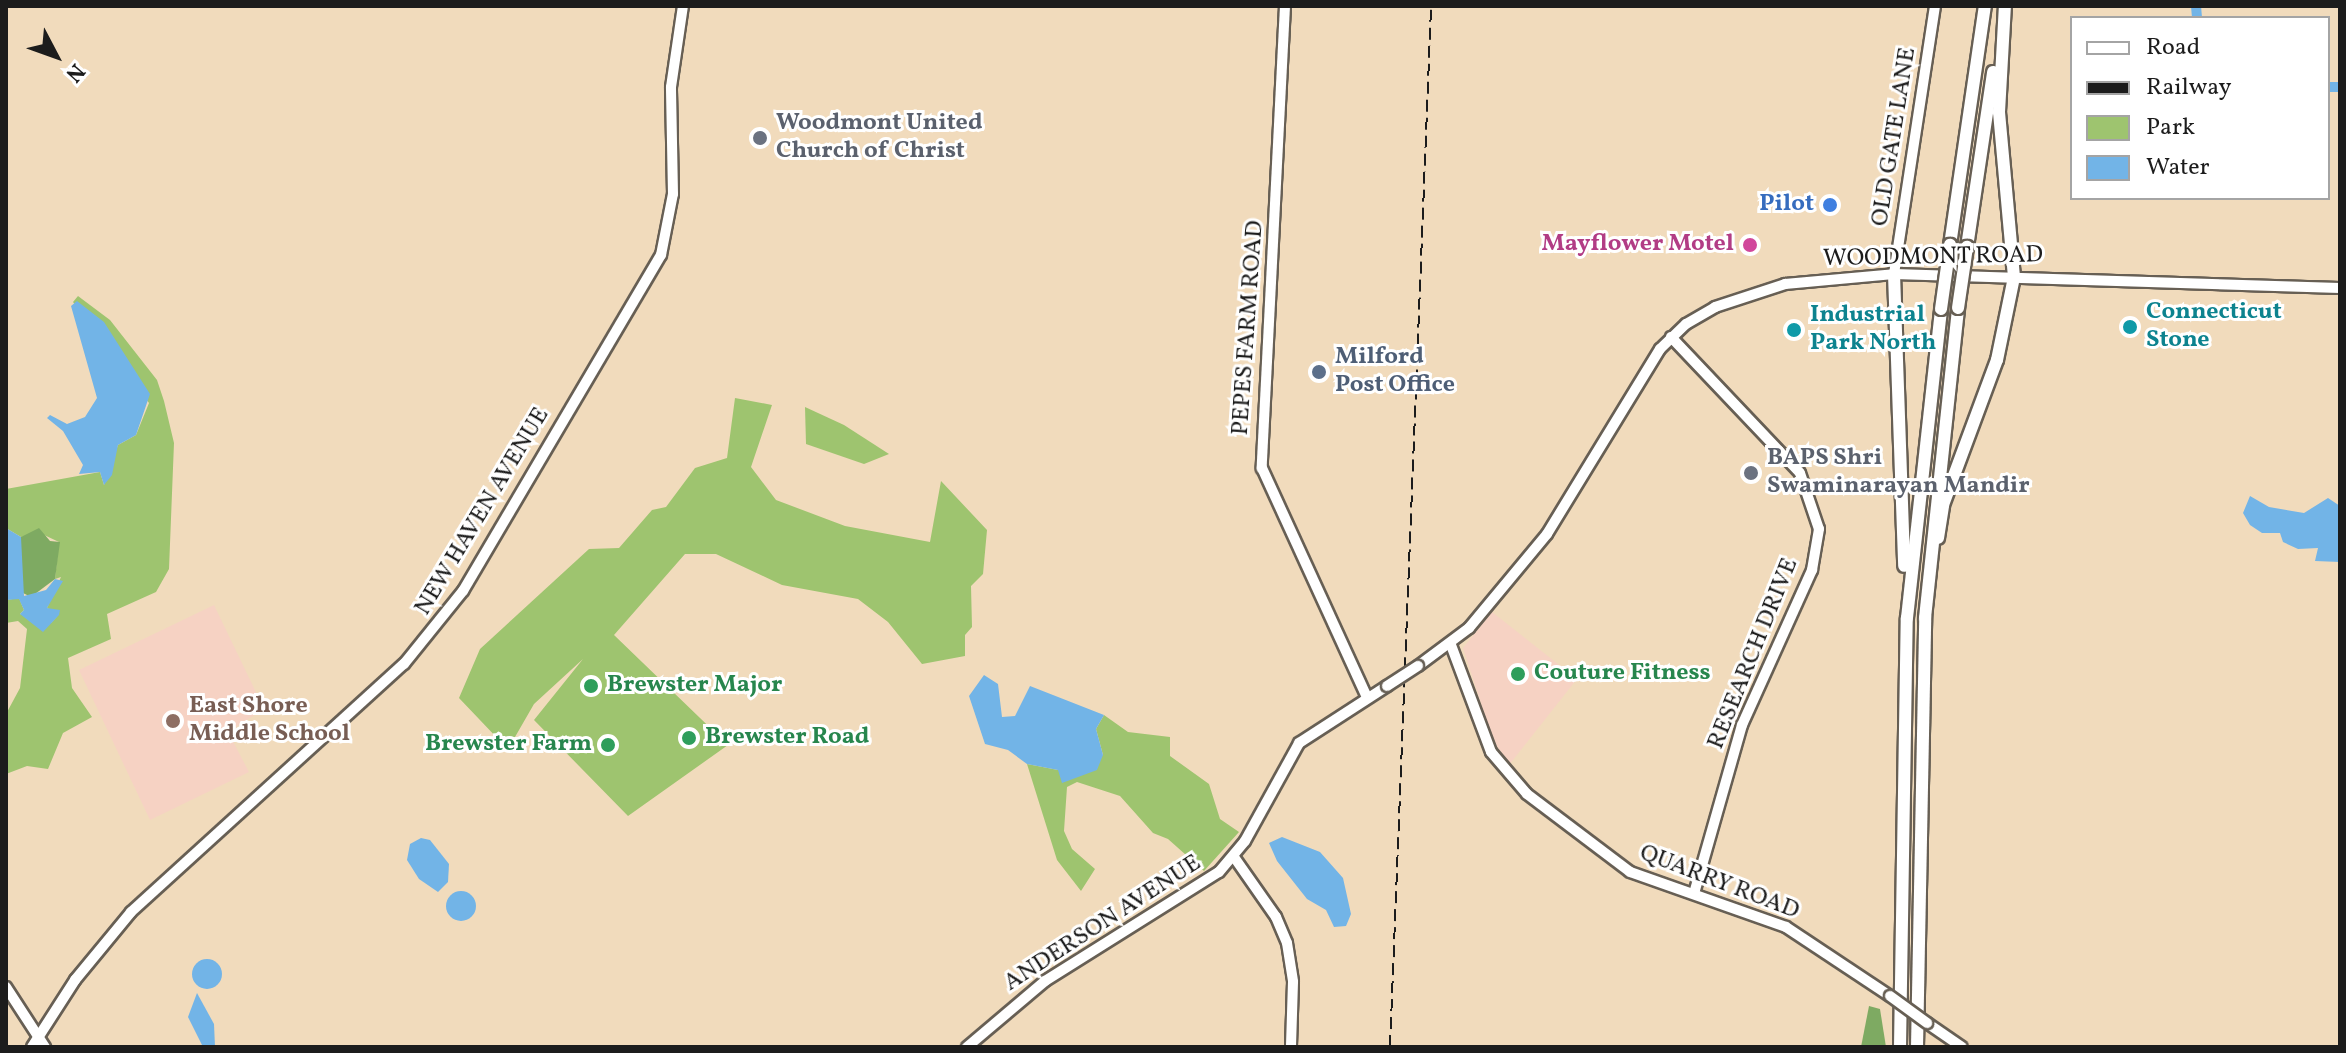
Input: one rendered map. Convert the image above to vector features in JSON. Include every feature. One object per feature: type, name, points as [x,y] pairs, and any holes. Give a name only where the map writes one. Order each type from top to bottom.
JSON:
[{"type":"highway","points":[[1906,639],[1917,493],[1985,6]]},
{"type":"highway","points":[[1917,1047],[1922,681],[1934,492],[1958,308],[2004,6]]},
{"type":"highway","points":[[1922,681],[1943,505],[1997,360],[2014,277],[1999,112],[2004,6]]},
{"type":"highway","points":[[1894,274],[1906,639],[1900,1047]]},
{"type":"main road","name":"NEW HAVEN AVENUE","points":[[38,1044],[131,912],[404,664],[463,591],[661,255],[673,194],[671,87],[683,6]]},
{"type":"main road","name":"PEPES FARM ROAD","points":[[1285,6],[1261,456],[1267,484],[1341,635],[1367,697]]},
{"type":"main road","name":"OLD GATE LANE","points":[[1894,274],[1935,6]]},
{"type":"main road","name":"WOODMONT ROAD","points":[[1418,666],[1451,645],[1547,534],[1649,362],[1671,337],[1715,307],[1782,285],[1894,274],[2340,288]]},
{"type":"main road","name":"RESEARCH DRIVE","points":[[1671,337],[1800,473],[1819,529],[1812,570],[1742,725],[1694,893]]},
{"type":"main road","name":"QUARRY ROAD","points":[[1451,645],[1491,752],[1508,777],[1630,872],[1800,934],[1962,1047]]},
{"type":"main road","name":"ANDERSON AVENUE","points":[[967,1047],[1045,981],[1201,885],[1234,857],[1299,743],[1418,666]]},
{"type":"main road","points":[[1234,857],[1276,917],[1287,943],[1293,982],[1291,1047]]},
{"type":"main road","points":[[6,987],[38,1044]]},
{"type":"shaded area","name":"East Shore Middle School","points":[[214,605],[264,709],[228,732],[249,772],[150,820],[79,670]]},
{"type":"shaded area","points":[[1492,612],[1577,679],[1509,765],[1493,740],[1463,648]]},
{"type":"green space","points":[[78,296],[110,320],[157,380],[164,401],[174,443],[169,569],[156,592],[107,614],[111,639],[68,658],[72,688],[92,717],[63,733],[48,769],[27,766],[6,774],[6,714],[20,688],[27,629],[18,621],[6,623],[6,600],[19,598],[24,610],[20,614],[51,623],[59,614],[47,608],[61,577],[55,579],[59,542],[42,534],[21,537],[6,528],[6,489],[100,472],[104,485],[118,445],[136,435],[149,403],[73,302]]},
{"type":"green space","points":[[735,398],[772,405],[751,467],[776,500],[845,526],[930,542],[941,481],[987,530],[983,574],[971,586],[972,627],[965,635],[965,656],[922,664],[888,622],[858,599],[782,585],[716,554],[685,554],[614,635],[728,745],[628,816],[534,720],[583,659],[534,704],[515,737],[499,740],[459,698],[480,649],[589,549],[619,548],[652,510],[666,507],[695,468],[727,458]]},
{"type":"green space","points":[[805,407],[844,425],[889,454],[864,464],[806,444]]},
{"type":"green space","points":[[39,528],[50,541],[60,542],[55,579],[31,597],[21,592],[21,537]]},
{"type":"green space","points":[[1104,715],[1128,732],[1170,737],[1170,756],[1209,784],[1220,819],[1239,832],[1204,871],[1168,839],[1153,833],[1120,796],[1077,782],[1067,787],[1064,831],[1072,849],[1095,869],[1081,891],[1057,860],[1027,764],[1058,770],[1103,755],[1096,729]]},
{"type":"green space","points":[[1869,1006],[1880,1009],[1886,1047],[1861,1047]]},
{"type":"water","points":[[77,301],[104,322],[150,394],[136,435],[118,445],[112,475],[104,485],[100,472],[79,474],[83,465],[63,431],[47,418],[50,415],[67,424],[85,417],[97,398],[71,306]]},
{"type":"water","points":[[2250,496],[2269,507],[2304,513],[2328,498],[2340,506],[2340,562],[2315,561],[2318,548],[2298,549],[2283,542],[2280,533],[2262,533],[2250,525],[2243,513]]},
{"type":"water","points":[[6,528],[21,537],[24,596],[46,590],[55,579],[63,581],[47,608],[60,610],[59,615],[43,632],[20,614],[24,610],[19,599],[6,600]]},
{"type":"water","points":[[984,675],[998,684],[1002,717],[1015,716],[1030,686],[1104,715],[1096,729],[1103,755],[1097,770],[1062,783],[1058,770],[1027,764],[1008,750],[985,744],[969,696]]},
{"type":"water","points":[[1282,837],[1320,852],[1343,878],[1351,914],[1346,926],[1334,927],[1326,910],[1307,899],[1277,861],[1269,843]]},
{"type":"water","points":[[421,838],[430,840],[449,864],[448,882],[438,892],[419,879],[407,860],[410,844]]},
{"type":"water","points":[[461,891],[472,895],[476,906],[472,917],[461,921],[450,917],[446,906],[450,895]]},
{"type":"water","points":[[207,959],[218,963],[222,974],[218,985],[207,989],[196,985],[192,974],[196,963]]},
{"type":"water","points":[[197,993],[214,1024],[215,1047],[203,1047],[188,1017]]},
{"type":"waterway","points":[[2196,6],[2197,16]]},
{"type":"waterway","points":[[2330,87],[2340,87]]},
{"type":"railway","points":[[1390,1047],[1431,6]]},
{"type":"place","name":"Woodmont United Church of Christ","points":[[760,138]]},
{"type":"place","name":"Pilot","points":[[1830,205]]},
{"type":"place","name":"Mayflower Motel","points":[[1750,245]]},
{"type":"place","name":"Connecticut Stone","points":[[2130,327]]},
{"type":"place","name":"Industrial Park North","points":[[1794,330]]},
{"type":"place","name":"Milford Post Office","points":[[1319,372]]},
{"type":"place","name":"BAPS Shri Swaminarayan Mandir","points":[[1751,473]]},
{"type":"place","name":"Couture Fitness","points":[[1518,674]]},
{"type":"place","name":"Brewster Major","points":[[591,686]]},
{"type":"place","name":"East Shore Middle School","points":[[173,721]]},
{"type":"place","name":"Brewster Road","points":[[689,738]]},
{"type":"place","name":"Brewster Farm","points":[[608,745]]}]
